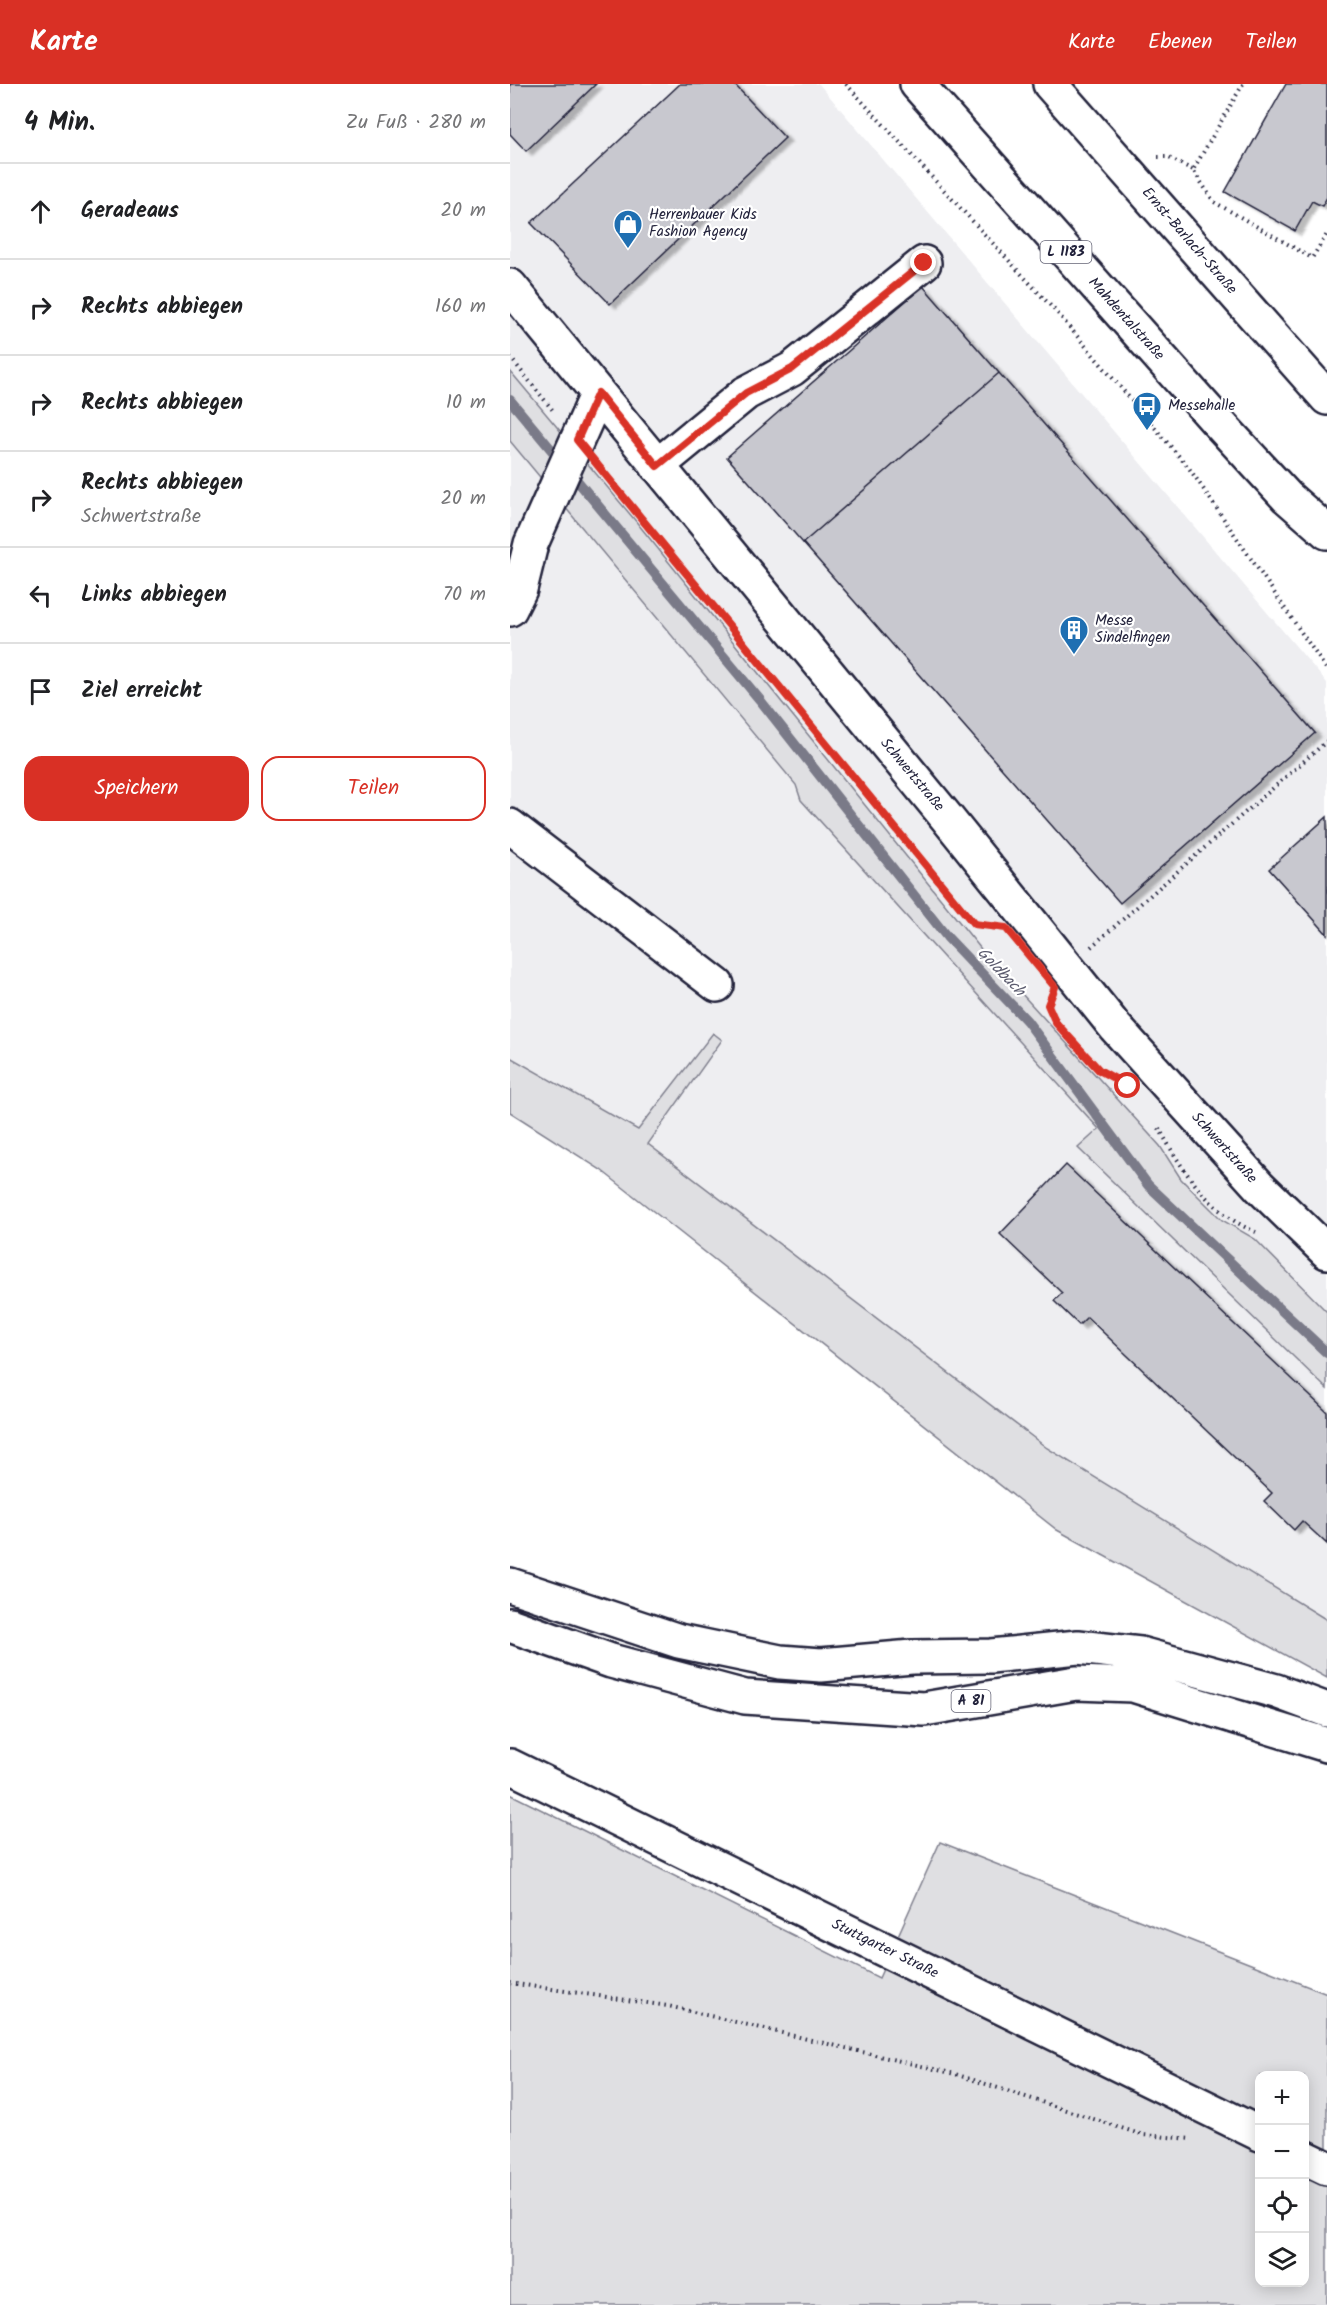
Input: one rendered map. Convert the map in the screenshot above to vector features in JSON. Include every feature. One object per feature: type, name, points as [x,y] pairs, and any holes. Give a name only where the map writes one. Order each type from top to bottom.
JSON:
[{"type":"main road","name":"Mahdentalstraße","points":[[917,84],[1215,419],[1287,497],[1327,532]]},
{"type":"main road","name":"Ernst-Barlach-Straße","points":[[1050,84],[1327,398]]},
{"type":"main road","points":[[657,466],[746,393],[792,369],[924,263]]},
{"type":"main road","name":"Schwertstraße","points":[[510,286],[1150,1067],[1260,1187],[1327,1252]]},
{"type":"main road","points":[[510,609],[520,589],[531,544],[598,393]]},
{"type":"main road","points":[[510,826],[717,985]]},
{"type":"main road","points":[[510,1585],[679,1641],[780,1662],[821,1665],[912,1657],[991,1656],[1078,1647],[1140,1654],[1276,1691],[1327,1710]]},
{"type":"main road","name":"A 81","points":[[510,1625],[611,1661],[745,1697],[924,1709],[1076,1683],[1133,1685],[1327,1744]]},
{"type":"main road","name":"Stuttgarter Straße","points":[[510,1766],[1255,2132]]},
{"type":"main road","points":[[1309,2159],[1327,2168]]},
{"type":"path","points":[[846,84],[1060,316],[1189,468],[1327,670]]},
{"type":"path","points":[[1193,170],[1243,84]]},
{"type":"path","points":[[1167,157],[1193,170],[1214,202],[1312,258],[1327,234]]},
{"type":"path","points":[[510,357],[574,447],[974,924],[995,927]]},
{"type":"path","points":[[1068,967],[1327,741]]},
{"type":"path","points":[[1052,996],[1048,1005],[1056,1023],[1099,1070],[1118,1081]]},
{"type":"path","points":[[510,1983],[668,2006],[954,2074],[1143,2135],[1199,2139],[1222,2116]]},
{"type":"shaded area","points":[[510,84],[819,84],[1327,683],[1327,1620],[1047,1448],[648,1144],[722,1041],[714,1033],[638,1130],[510,1057]]},
{"type":"shaded area","points":[[510,371],[634,519],[981,949],[1160,1146],[1181,1179],[1222,1220],[1255,1239],[1327,1312],[1327,1389],[1078,1148],[1099,1129],[801,800],[796,785],[510,441]]},
{"type":"shaded area","points":[[713,1033],[722,1040],[648,1144],[1047,1448],[1327,1620],[1327,1678],[1057,1530],[601,1170],[510,1112],[510,1057],[638,1130]]},
{"type":"shaded area","points":[[510,1794],[879,1978],[940,1842],[1327,1994],[1327,2305],[510,2305]]},
{"type":"building","points":[[510,84],[596,84],[526,151],[510,134]]},
{"type":"building","points":[[680,84],[734,84],[785,138],[610,304],[531,223]]},
{"type":"building","points":[[1286,84],[1327,84],[1327,197],[1322,206],[1312,201],[1295,231],[1225,192]]},
{"type":"building","points":[[923,286],[999,373],[803,543],[727,457]]},
{"type":"building","name":"Messe Sindelfingen","points":[[999,373],[1315,733],[1120,903],[803,543]]},
{"type":"building","points":[[1327,817],[1327,934],[1269,869]]},
{"type":"building","points":[[1066,1165],[1327,1412],[1327,1544],[1302,1521],[1294,1530],[1264,1501],[1272,1493],[1087,1317],[1079,1325],[1054,1301],[1062,1293],[1000,1234]]},
{"type":"waterway","name":"Goldbach","points":[[510,400],[760,700],[947,937],[1027,1021],[1148,1185],[1327,1353]]},
{"type":"place","name":"Herrenbauer Kids Fashion Agency","points":[[628,250]]},
{"type":"place","name":"Messehalle","points":[[1147,432]]},
{"type":"place","name":"Messe Sindelfingen","points":[[1074,656]]},
{"type":"route","points":[[924,263],[792,369],[746,393],[657,466],[598,393],[577,440],[974,924],[1006,928],[1055,987],[1048,1005],[1056,1023],[1099,1070],[1128,1086]]}]
